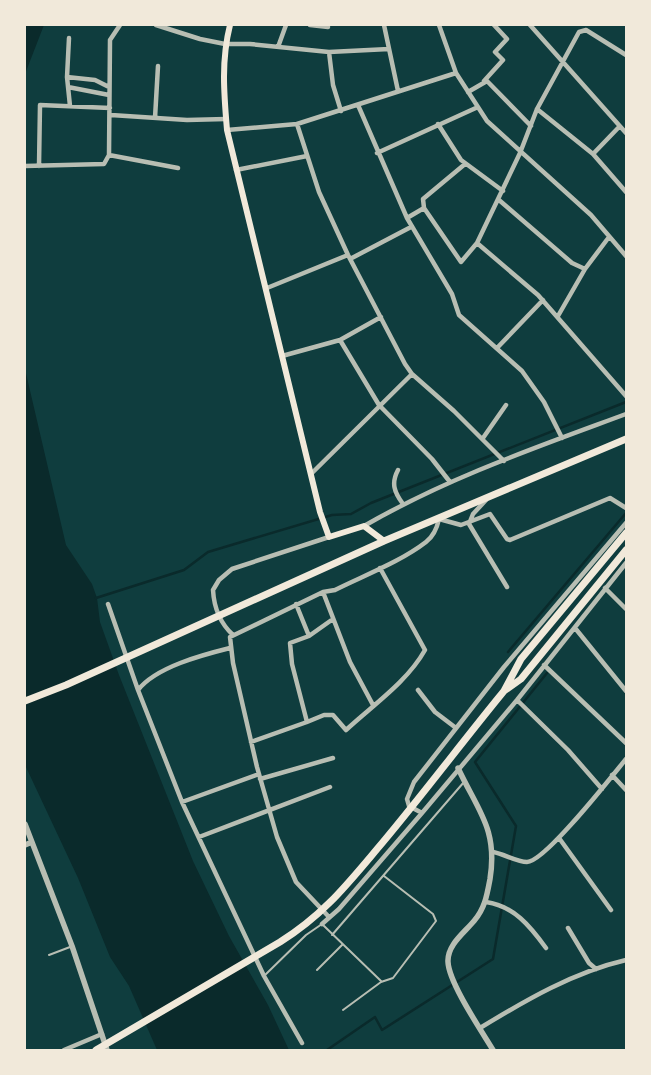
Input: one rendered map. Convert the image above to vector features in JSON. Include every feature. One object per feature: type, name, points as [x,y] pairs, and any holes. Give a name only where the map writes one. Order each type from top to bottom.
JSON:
[{"type":"main road","points":[[230,25],[225,44],[222,77],[228,130],[236,170],[324,526],[329,537],[364,526],[384,541]]},
{"type":"main road","points":[[25,701],[384,541],[486,500],[626,439]]},
{"type":"main road","points":[[96,1050],[305,926],[325,910],[504,691],[513,670],[521,659],[626,534]]},
{"type":"main road","points":[[504,691],[521,679],[618,566],[626,550]]},
{"type":"street","points":[[25,166],[104,164],[109,155],[110,40],[120,25]]},
{"type":"street","points":[[156,25],[200,39],[225,44],[278,46],[329,52],[388,49]]},
{"type":"street","points":[[278,46],[286,25]]},
{"type":"street","points":[[310,25],[328,27]]},
{"type":"street","points":[[384,25],[398,91]]},
{"type":"street","points":[[438,25],[456,73],[488,121],[520,153],[591,215],[626,256]]},
{"type":"street","points":[[468,92],[484,82],[503,60],[495,52],[507,39],[494,25]]},
{"type":"street","points":[[530,25],[626,134]]},
{"type":"street","points":[[465,164],[423,199],[424,208],[461,262],[477,243],[499,200],[537,109],[578,34],[584,30],[626,55]]},
{"type":"street","points":[[69,38],[67,77],[70,106]]},
{"type":"street","points":[[329,52],[333,85],[340,111]]},
{"type":"street","points":[[156,118],[158,66]]},
{"type":"street","points":[[228,130],[297,124],[456,73]]},
{"type":"street","points":[[67,77],[95,80],[109,88]]},
{"type":"street","points":[[484,82],[490,83],[511,108],[531,126]]},
{"type":"street","points":[[68,87],[109,95]]},
{"type":"street","points":[[39,166],[40,105],[110,108]]},
{"type":"street","points":[[358,105],[377,153],[407,218],[452,294],[459,315],[497,348],[534,385],[562,438]]},
{"type":"street","points":[[377,153],[438,124],[478,108]]},
{"type":"street","points":[[537,109],[593,154],[626,192]]},
{"type":"street","points":[[110,115],[226,119]]},
{"type":"street","points":[[297,124],[319,192],[349,257],[412,374],[483,438],[504,461]]},
{"type":"street","points":[[438,124],[454,152],[465,164],[503,191]]},
{"type":"street","points":[[593,154],[620,127]]},
{"type":"street","points":[[109,155],[178,168]]},
{"type":"street","points":[[236,170],[307,156]]},
{"type":"street","points":[[499,200],[572,263],[585,270]]},
{"type":"street","points":[[407,218],[424,208]]},
{"type":"street","points":[[266,288],[349,257],[411,226]]},
{"type":"street","points":[[558,316],[585,270],[609,237]]},
{"type":"street","points":[[477,243],[543,300],[626,396]]},
{"type":"street","points":[[497,348],[543,300]]},
{"type":"street","points":[[282,356],[340,340],[380,317]]},
{"type":"street","points":[[340,340],[379,405],[450,482]]},
{"type":"street","points":[[311,474],[412,374]]},
{"type":"street","points":[[483,438],[506,405]]},
{"type":"street","points":[[364,526],[403,504],[450,482],[626,414]]},
{"type":"street","points":[[398,470],[393,479],[394,488],[403,504]]},
{"type":"street","points":[[329,918],[296,882],[277,837],[259,776],[229,639],[233,635],[296,604],[322,592],[335,590],[380,568],[427,542],[436,531],[439,519],[455,524],[469,524],[490,514],[507,540],[510,540],[610,498],[624,507]]},
{"type":"street","points":[[469,524],[473,514],[486,500]]},
{"type":"street","points":[[422,813],[409,806],[407,799],[409,790],[444,743],[577,579],[626,523]]},
{"type":"street","points":[[469,524],[507,587]]},
{"type":"street","points":[[233,635],[222,624],[218,614],[213,590],[219,580],[232,569],[329,537]]},
{"type":"street","points":[[322,924],[518,702],[544,666],[576,629],[606,589],[618,566],[626,563]]},
{"type":"street","points":[[251,742],[324,715],[333,715],[346,730],[405,678],[420,662],[425,650],[380,568]]},
{"type":"street","points":[[577,579],[583,585]]},
{"type":"street","points":[[606,589],[626,609]]},
{"type":"street","points":[[322,592],[350,662],[373,705]]},
{"type":"street","points":[[564,595],[570,602]]},
{"type":"street","points":[[108,604],[138,690],[182,802],[264,976],[302,1043]]},
{"type":"street","points":[[296,604],[309,636]]},
{"type":"street","points":[[307,722],[290,644],[309,636],[333,619]]},
{"type":"street","points":[[576,629],[626,692]]},
{"type":"street","points":[[138,690],[147,680],[160,673],[204,655],[230,648]]},
{"type":"street","points":[[544,666],[626,743]]},
{"type":"street","points":[[418,690],[435,712],[456,728]]},
{"type":"street","points":[[518,702],[568,750],[602,789]]},
{"type":"street","points":[[182,802],[259,776],[333,758]]},
{"type":"street","points":[[493,852],[525,862],[532,861],[559,838],[626,759]]},
{"type":"street","points":[[458,768],[480,808],[491,836],[493,852],[486,902],[475,920],[457,939],[448,954],[452,976],[493,1050]]},
{"type":"street","points":[[612,775],[626,790]]},
{"type":"street","points":[[199,837],[330,787]]},
{"type":"street","points":[[25,824],[72,946],[107,1050]]},
{"type":"street","points":[[559,838],[611,910]]},
{"type":"street","points":[[25,845],[32,842]]},
{"type":"street","points":[[486,902],[506,907],[524,922],[546,948]]},
{"type":"street","points":[[568,928],[589,963],[596,969]]},
{"type":"street","points":[[480,1028],[531,997],[596,969],[626,960]]},
{"type":"street","points":[[64,1050],[102,1034]]},
{"type":"lane","points":[[332,935],[465,782]]},
{"type":"lane","points":[[343,1010],[381,982],[389,981],[396,975],[436,921],[433,914],[384,876]]},
{"type":"lane","points":[[264,976],[306,935],[322,924],[381,982]]},
{"type":"lane","points":[[317,970],[342,945]]},
{"type":"lane","points":[[49,955],[72,946]]},
{"type":"water","points":[[25,25],[44,25],[25,74]]},
{"type":"water","points":[[25,369],[66,545],[92,584],[97,598],[100,622],[119,675],[193,861],[229,936],[268,1005],[289,1050],[157,1050],[129,986],[110,957],[78,878],[25,765]]},
{"type":"waterway","points":[[96,598],[184,570],[208,552],[332,515],[351,514],[371,503],[626,402]]},
{"type":"waterway","points":[[508,652],[626,513]]},
{"type":"waterway","points":[[327,1050],[375,1017],[382,1030],[493,959],[516,826],[475,762],[547,673]]}]
